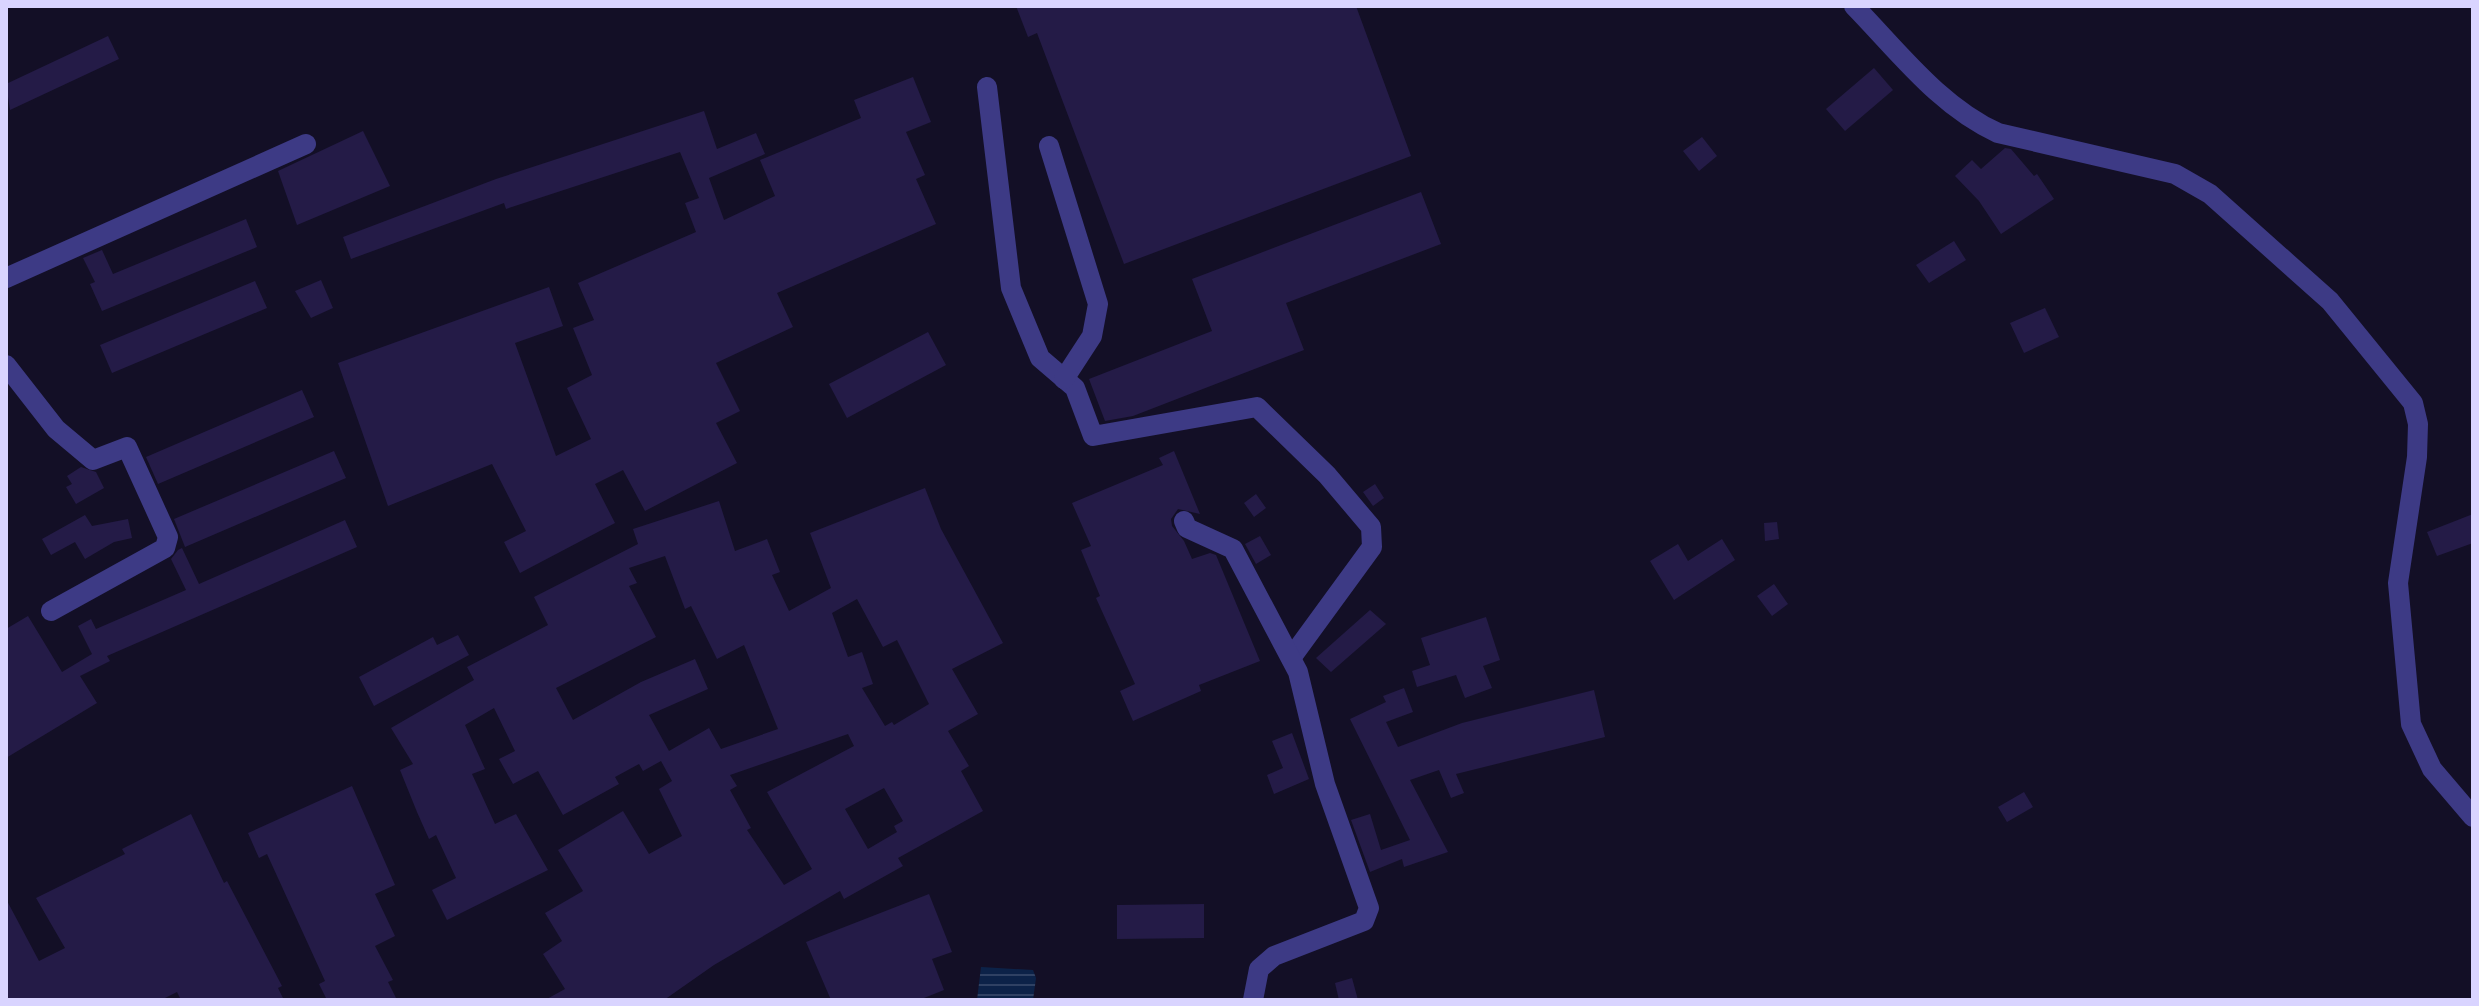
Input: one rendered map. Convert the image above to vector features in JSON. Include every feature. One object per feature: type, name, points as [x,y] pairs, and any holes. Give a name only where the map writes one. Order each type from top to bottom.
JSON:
[{"type":"street","points":[[1854,6],[1920,75],[1976,123],[1998,133],[2175,174],[2210,194],[2330,301],[2413,403],[2418,424],[2417,457],[2398,583],[2411,724],[2432,769],[2473,817]]},
{"type":"street","points":[[987,87],[1011,288],[1040,358],[1075,388],[1093,436],[1257,407],[1327,475],[1371,527],[1372,547],[1291,658]]},
{"type":"street","points":[[6,278],[306,144]]},
{"type":"street","points":[[1049,146],[1098,304],[1092,336],[1064,379]]},
{"type":"street","points":[[6,365],[56,429],[93,460],[127,447],[168,537],[165,548],[51,611]]},
{"type":"street","points":[[1184,521],[1187,528],[1233,549],[1298,672],[1325,784],[1369,908],[1364,921],[1274,956],[1259,969],[1253,1000]]},
{"type":"water","points":[[981,967],[1033,970],[1036,978],[1033,1000],[977,1000]]},
{"type":"building","points":[[1016,6],[1356,6],[1411,156],[1124,264],[1037,33],[1028,37]]},
{"type":"building","points":[[108,36],[119,59],[10,110],[6,84]]},
{"type":"building","points":[[1874,68],[1893,90],[1845,131],[1826,109]]},
{"type":"building","points":[[913,77],[931,122],[906,132],[925,175],[916,179],[936,224],[777,293],[793,327],[716,363],[740,411],[716,423],[737,463],[645,511],[623,470],[595,484],[615,523],[520,573],[504,542],[526,531],[492,464],[388,506],[338,363],[549,287],[563,326],[515,343],[556,456],[591,439],[567,388],[592,375],[573,328],[594,320],[578,283],[696,232],[685,203],[699,198],[680,152],[506,209],[504,203],[351,259],[343,237],[496,179],[704,111],[717,149],[756,133],[765,154],[709,178],[724,220],[775,196],[760,160],[861,118],[854,100]]},
{"type":"building","points":[[363,131],[390,186],[297,225],[278,171]]},
{"type":"building","points":[[1702,137],[1717,156],[1699,171],[1683,151]]},
{"type":"building","points":[[2005,148],[2011,149],[2034,176],[2037,174],[2054,199],[2001,234],[1979,201],[1955,176],[1972,160],[1981,169]]},
{"type":"building","points":[[1421,192],[1441,244],[1286,303],[1304,350],[1133,416],[1105,421],[1089,379],[1212,331],[1192,279]]},
{"type":"building","points":[[246,219],[257,247],[102,311],[90,284],[95,282],[83,258],[102,250],[113,274]]},
{"type":"building","points":[[1954,241],[1966,260],[1929,283],[1916,265]]},
{"type":"building","points":[[321,280],[333,308],[311,318],[295,291]]},
{"type":"building","points":[[255,281],[267,308],[112,373],[100,345]]},
{"type":"building","points":[[2045,308],[2059,337],[2024,353],[2010,323]]},
{"type":"building","points":[[928,332],[946,365],[847,418],[829,384]]},
{"type":"building","points":[[302,390],[314,417],[158,484],[146,457]]},
{"type":"building","points":[[334,451],[346,478],[185,547],[174,519]]},
{"type":"building","points":[[1174,451],[1200,514],[1178,509],[1171,519],[1172,526],[1184,541],[1192,559],[1210,553],[1216,555],[1260,661],[1199,685],[1201,691],[1133,721],[1120,691],[1135,684],[1096,598],[1100,596],[1081,550],[1091,546],[1072,503],[1163,465],[1159,458]]},
{"type":"building","points":[[81,467],[96,472],[104,488],[76,504],[66,487],[72,484],[67,476]]},
{"type":"building","points":[[1375,484],[1384,498],[1373,506],[1363,492]]},
{"type":"building","points":[[925,488],[941,529],[1003,643],[952,669],[978,714],[948,731],[969,766],[961,771],[983,811],[898,858],[903,866],[844,899],[840,891],[714,965],[664,1000],[545,1000],[565,989],[543,954],[562,941],[545,913],[583,891],[558,850],[623,811],[649,854],[682,836],[659,789],[672,781],[661,761],[643,771],[639,764],[615,777],[619,784],[563,815],[538,771],[513,784],[499,759],[515,751],[494,708],[465,725],[485,769],[472,774],[495,824],[516,814],[548,870],[447,920],[432,890],[456,878],[436,835],[429,839],[417,812],[400,770],[413,764],[391,728],[474,680],[467,667],[548,625],[534,597],[638,544],[633,529],[719,501],[735,551],[767,539],[780,572],[772,575],[789,611],[831,588],[810,533]],"holes":[[[665,556],[685,609],[691,606],[717,659],[744,645],[778,729],[721,749],[709,728],[669,751],[649,715],[708,689],[695,659],[641,682],[573,720],[556,688],[656,637],[629,586],[637,583],[629,568]],[[857,599],[883,647],[897,640],[929,704],[894,725],[892,722],[885,726],[862,688],[873,684],[862,652],[848,657],[832,613]],[[848,734],[854,746],[767,792],[812,869],[784,885],[747,830],[751,828],[730,790],[737,786],[730,775]],[[884,788],[903,821],[894,826],[897,832],[868,849],[845,809]]]},
{"type":"building","points":[[1256,494],[1266,508],[1254,517],[1244,503]]},
{"type":"building","points":[[2473,514],[2473,543],[2437,556],[2427,532]]},
{"type":"building","points":[[85,515],[92,526],[128,519],[132,538],[114,542],[85,559],[75,542],[51,555],[42,539]]},
{"type":"building","points":[[345,520],[357,547],[107,656],[110,661],[80,676],[97,703],[6,758],[6,629],[28,616],[62,672],[92,654],[78,626],[91,619],[96,629],[186,590],[171,559],[178,550],[182,548],[199,584]]},
{"type":"building","points":[[1777,522],[1779,539],[1765,541],[1764,523]]},
{"type":"building","points":[[1260,536],[1271,555],[1256,564],[1245,544]]},
{"type":"building","points":[[1722,539],[1735,560],[1674,600],[1650,561],[1678,544],[1688,561]]},
{"type":"building","points":[[1774,584],[1788,604],[1772,616],[1757,596]]},
{"type":"building","points":[[1370,610],[1386,624],[1331,672],[1316,658]]},
{"type":"building","points":[[1486,617],[1500,660],[1483,666],[1492,688],[1465,698],[1456,675],[1417,687],[1412,671],[1430,665],[1421,638]]},
{"type":"building","points":[[458,635],[469,655],[374,706],[359,677],[433,637],[437,645]]},
{"type":"building","points":[[1404,688],[1413,712],[1386,722],[1398,747],[1462,723],[1594,690],[1605,737],[1456,774],[1464,793],[1451,798],[1439,770],[1410,780],[1448,852],[1404,867],[1402,859],[1370,872],[1351,820],[1370,814],[1381,850],[1410,840],[1350,719],[1386,702],[1383,696]]},
{"type":"building","points":[[1292,733],[1309,779],[1274,794],[1267,775],[1283,768],[1272,741]]},
{"type":"building","points":[[352,786],[395,885],[375,894],[395,936],[375,946],[393,980],[388,982],[397,1000],[327,1000],[319,984],[325,981],[267,854],[259,858],[248,833]]},
{"type":"building","points":[[2024,792],[2033,807],[2007,822],[1998,807]]},
{"type":"building","points":[[191,814],[224,883],[227,881],[282,986],[278,988],[284,1000],[181,1000],[177,992],[161,1000],[6,1000],[6,899],[39,961],[65,948],[36,898],[125,854],[122,849]]},
{"type":"building","points":[[929,894],[952,952],[932,959],[944,990],[919,1000],[831,1000],[806,942]]},
{"type":"building","points":[[1204,904],[1204,938],[1117,939],[1117,905]]},
{"type":"building","points":[[1352,978],[1358,1000],[1339,1000],[1335,983]]}]
